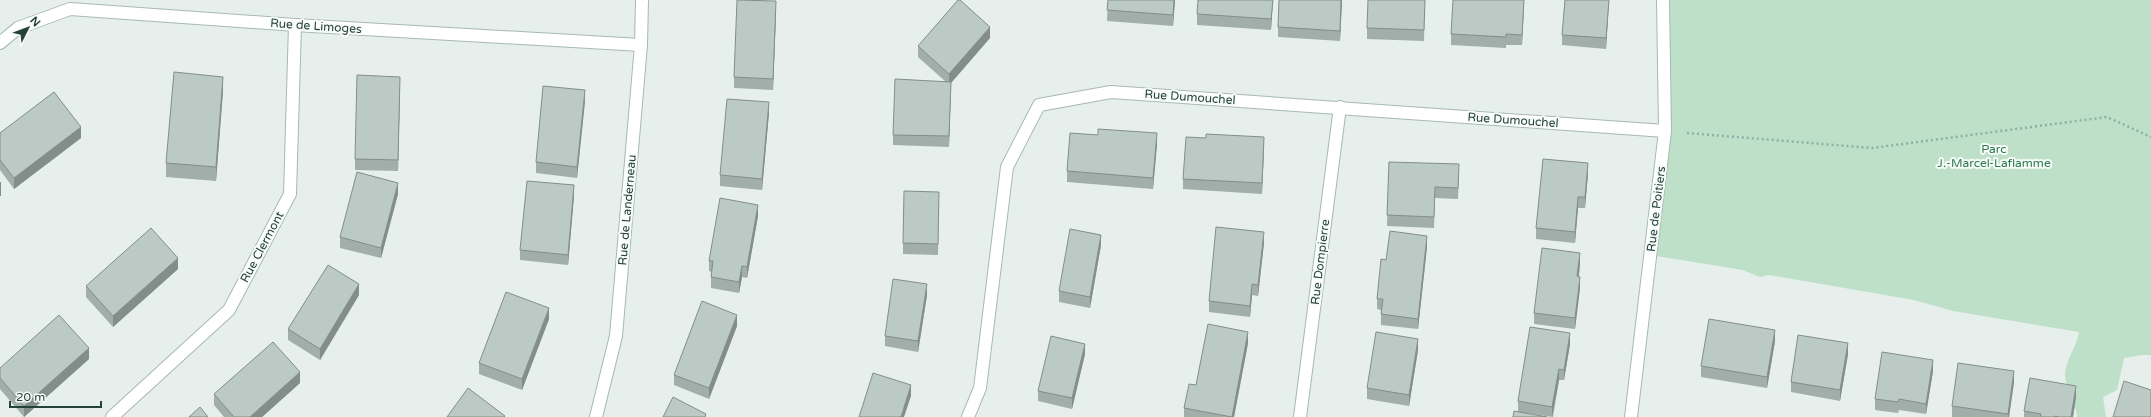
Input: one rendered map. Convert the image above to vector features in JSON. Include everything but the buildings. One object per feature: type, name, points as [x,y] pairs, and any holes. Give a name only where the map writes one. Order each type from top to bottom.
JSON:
[{"type":"street","name":"Rue de Landerneau","points":[[596,417],[616,336],[641,45],[642,0]]},
{"type":"street","name":"Rue de Poitiers","points":[[1631,417],[1665,131],[1663,0]]},
{"type":"street","name":"Rue de Limoges","points":[[0,43],[18,28],[70,9],[295,25],[641,45]]},
{"type":"street","name":"Rue Clermont","points":[[112,417],[229,310],[290,194],[295,25]]},
{"type":"street","name":"Rue Dumouchel","points":[[968,417],[980,388],[1007,168],[1039,105],[1111,92],[1665,131]]},
{"type":"street","name":"Rue Dompierre","points":[[1300,417],[1340,108]]},
{"type":"path","points":[[1665,131],[1872,148],[2107,117],[2151,137]]},
{"type":"green space","name":"Parc J.-Marcel-Laflamme","points":[[1663,0],[2151,0],[2151,355],[2124,358],[2117,390],[2103,397],[2106,417],[2077,417],[2065,377],[2065,371],[2079,332],[1953,311],[1914,300],[1769,275],[1760,277],[1743,270],[1650,255],[1665,131]]}]
